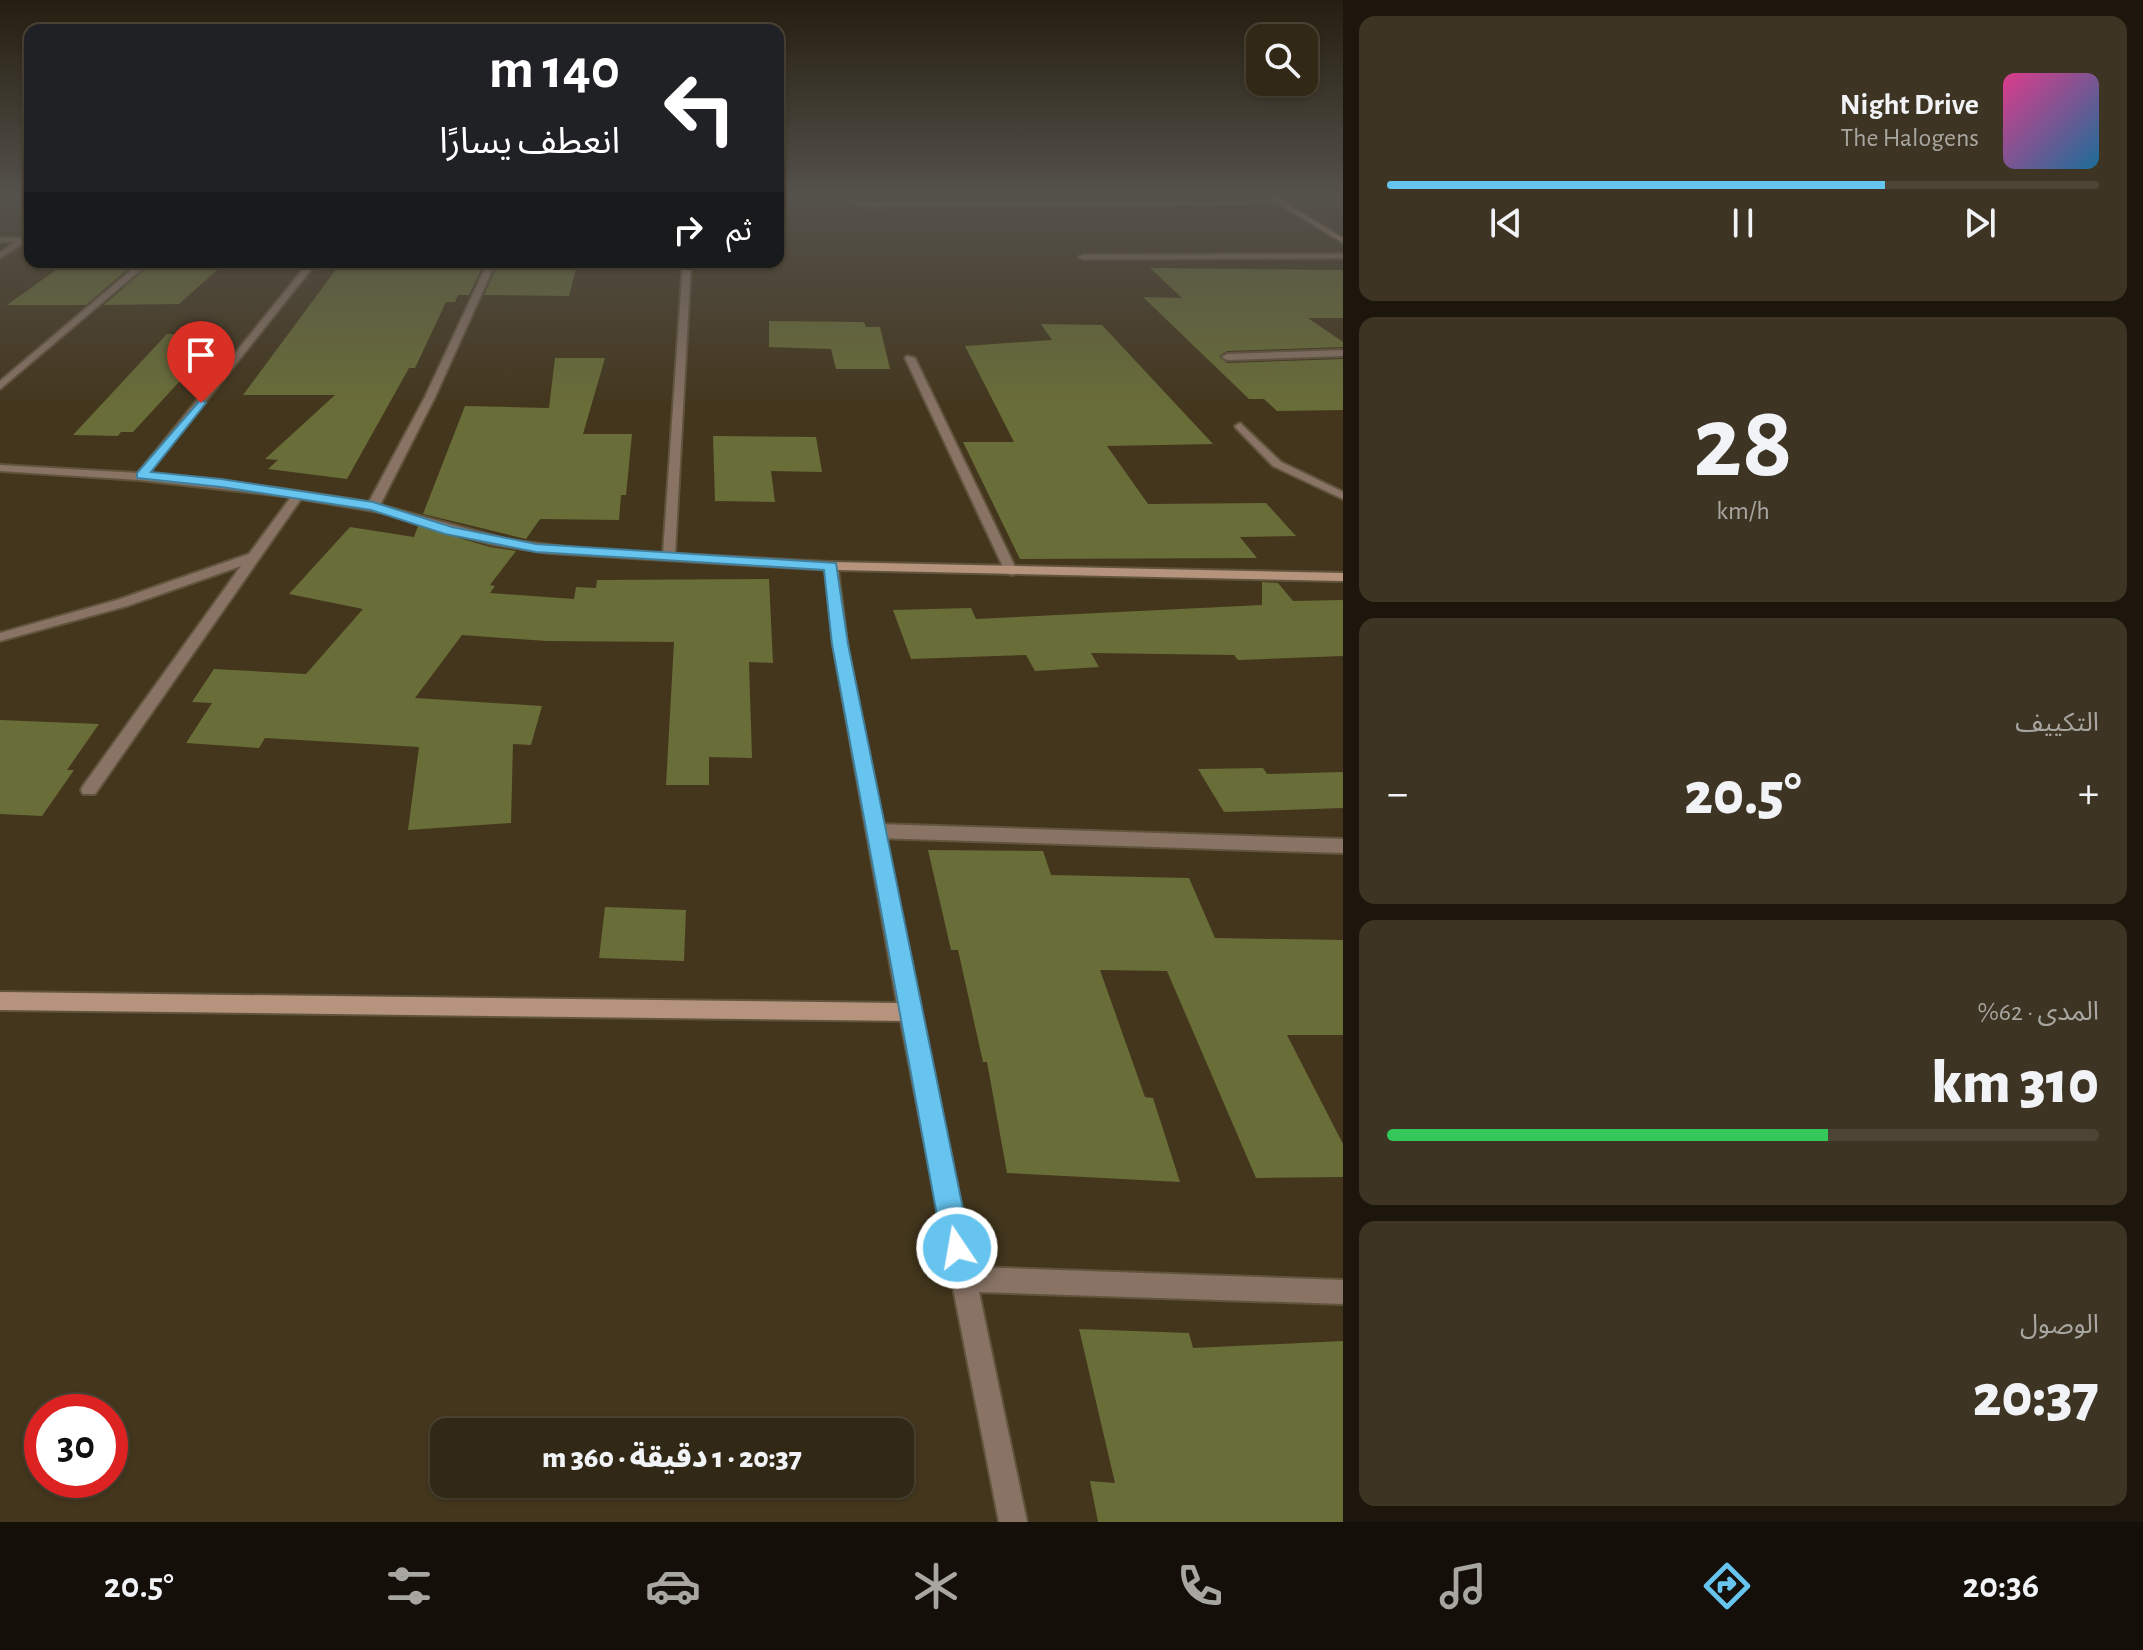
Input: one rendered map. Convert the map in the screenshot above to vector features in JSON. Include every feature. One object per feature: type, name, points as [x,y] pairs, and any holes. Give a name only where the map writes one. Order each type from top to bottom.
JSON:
[{"type":"street","points":[[0,386],[139,268]]},
{"type":"street","points":[[142,475],[308,268]]},
{"type":"street","points":[[373,506],[430,397],[489,268]]},
{"type":"street","points":[[669,556],[687,268]]},
{"type":"street","points":[[1227,357],[1343,353]]},
{"type":"street","points":[[910,358],[1011,571]]},
{"type":"street","points":[[1240,426],[1277,464],[1343,496]]},
{"type":"street","points":[[0,468],[142,475],[373,506],[450,531],[508,544],[831,566],[1343,577]]},
{"type":"street","points":[[89,790],[298,495]]},
{"type":"street","points":[[0,637],[122,603],[254,557]]},
{"type":"street","points":[[831,566],[840,644],[909,1012],[1013,1522]]},
{"type":"street","points":[[876,831],[1343,846]]},
{"type":"street","points":[[0,1001],[909,1012]]},
{"type":"street","points":[[963,1279],[1343,1292]]},
{"type":"building","points":[[59,268],[129,268],[86,305],[7,305]]},
{"type":"building","points":[[146,268],[219,268],[179,304],[104,305]]},
{"type":"building","points":[[337,268],[482,268],[469,295],[458,295],[455,302],[446,302],[415,368],[409,368],[347,479],[268,469],[278,460],[265,459],[335,395],[243,395]]},
{"type":"building","points":[[496,268],[576,268],[569,296],[484,295]]},
{"type":"building","points":[[1150,268],[1343,270],[1343,318],[1308,318],[1343,342],[1343,347],[1227,351],[1219,356],[1227,363],[1343,359],[1343,410],[1277,411],[1264,399],[1249,399],[1143,297],[1182,298]]},
{"type":"building","points":[[769,321],[864,322],[866,327],[880,327],[890,369],[836,369],[831,349],[769,347]]},
{"type":"building","points":[[1041,324],[1102,325],[1213,444],[1107,446],[1148,504],[1266,503],[1296,536],[1240,537],[1257,558],[1020,559],[963,442],[1014,442],[965,346],[1052,340]]},
{"type":"building","points":[[167,334],[223,334],[133,432],[121,432],[118,436],[73,435]]},
{"type":"building","points":[[555,358],[605,358],[583,434],[632,434],[626,495],[621,495],[619,520],[540,519],[526,539],[423,514],[465,406],[549,408]]},
{"type":"building","points":[[713,436],[816,437],[822,472],[771,471],[775,502],[715,501]]},
{"type":"building","points":[[418,526],[490,547],[516,551],[490,585],[495,586],[490,593],[574,599],[576,587],[596,588],[597,580],[769,579],[773,663],[749,662],[752,758],[709,757],[709,785],[666,785],[674,642],[546,641],[462,635],[415,698],[542,706],[531,745],[513,744],[511,823],[408,830],[419,747],[265,738],[259,748],[186,743],[212,703],[192,702],[214,669],[306,674],[363,609],[289,594],[350,527],[414,537]]},
{"type":"building","points":[[1262,582],[1278,583],[1293,601],[1343,600],[1343,656],[1238,660],[1234,655],[1091,653],[1099,667],[1035,671],[1026,655],[911,659],[893,610],[971,608],[976,619],[1262,605]]},
{"type":"building","points":[[0,720],[99,724],[67,770],[74,770],[42,816],[0,814]]},
{"type":"building","points":[[1263,768],[1267,774],[1343,772],[1343,808],[1224,812],[1198,769]]},
{"type":"building","points":[[928,850],[1043,851],[1051,875],[1189,878],[1215,938],[1343,940],[1343,1035],[1287,1035],[1343,1144],[1343,1177],[1256,1178],[1167,971],[1100,970],[1145,1097],[1153,1098],[1180,1182],[1007,1173],[987,1062],[983,1062],[958,950],[951,950]]},
{"type":"building","points":[[605,907],[686,910],[684,961],[599,958]]},
{"type":"building","points":[[1079,1329],[1189,1333],[1193,1348],[1343,1341],[1343,1522],[1098,1522],[1090,1481],[1115,1483]]},
{"type":"route","points":[[201,403],[142,475],[221,483],[373,506],[450,531],[536,548],[831,566],[840,644],[957,1248]]}]
